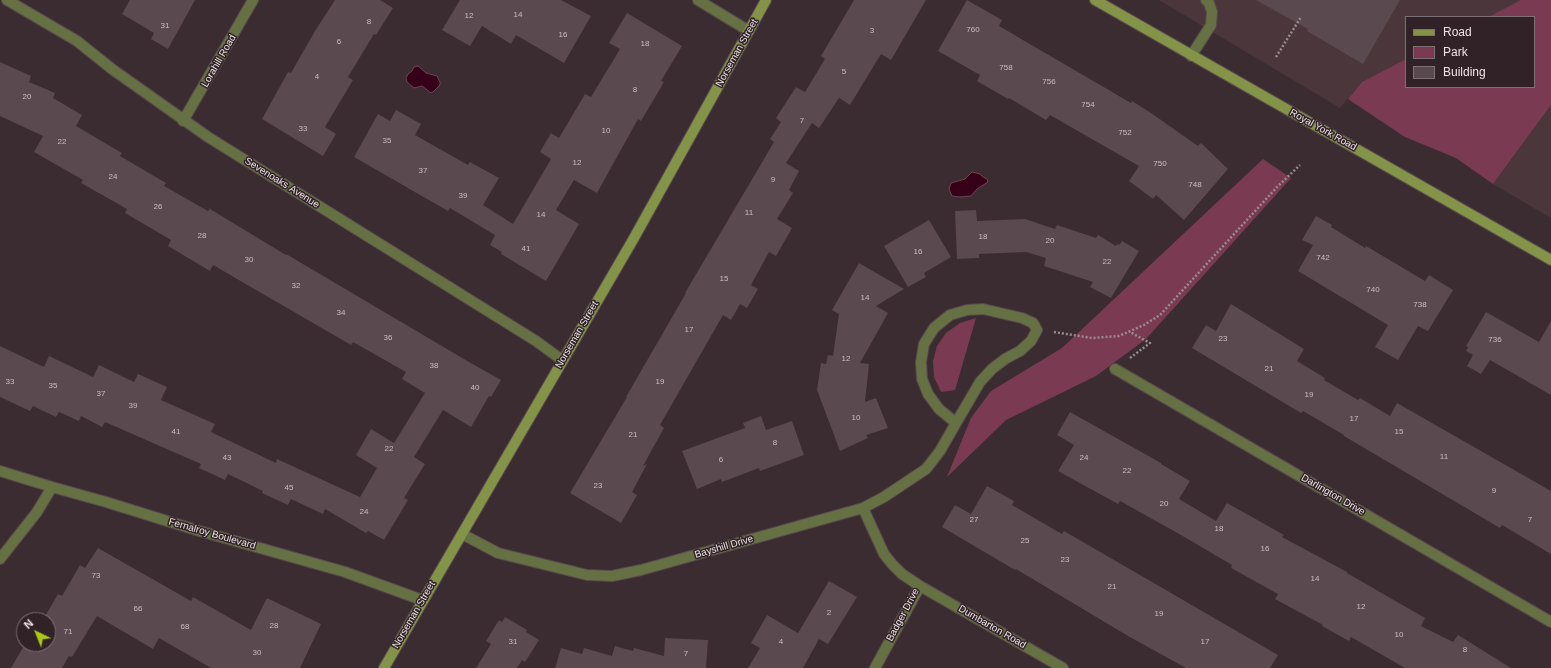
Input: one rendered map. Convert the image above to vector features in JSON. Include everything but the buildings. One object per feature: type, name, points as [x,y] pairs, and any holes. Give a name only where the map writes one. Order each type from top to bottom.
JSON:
[{"type":"street","name":"Sevenoaks Avenue","points":[[7,0],[77,41],[112,69],[183,121],[536,341],[562,360]]},
{"type":"street","name":"Lorahill Road","points":[[183,121],[253,0]]},
{"type":"street","points":[[698,0],[749,31]]},
{"type":"street","name":"Norseman Street","points":[[384,668],[422,600],[634,238],[766,0]]},
{"type":"street","name":"Royal York Road","points":[[1095,0],[1551,260]]},
{"type":"street","points":[[1191,56],[1211,25],[1212,12],[1209,2],[1206,0]]},
{"type":"street","points":[[956,423],[939,410],[928,394],[922,379],[920,362],[924,344],[934,328],[950,315],[967,310],[983,309],[1022,318],[1033,323],[1037,330]]},
{"type":"street","name":"Bayshill Drive","points":[[462,534],[498,553],[587,575],[612,576],[641,570],[863,508],[884,498],[926,468],[940,451],[980,382],[988,373],[1005,359],[1020,351],[1031,341],[1037,330]]},
{"type":"street","name":"Darlington Drive","points":[[1115,369],[1551,622]]},
{"type":"street","name":"Fernalroy Boulevard","points":[[0,471],[239,543],[345,572],[422,600]]},
{"type":"street","points":[[0,559],[37,512],[52,487]]},
{"type":"street","name":"Badger Drive","points":[[863,508],[884,554],[902,574],[920,586],[875,668]]},
{"type":"street","name":"Dumbarton Road","points":[[920,586],[1063,668]]},
{"type":"path","points":[[1276,57],[1301,17]]},
{"type":"path","points":[[1037,330],[1092,338],[1118,336],[1144,326],[1160,315],[1278,186],[1300,166]]},
{"type":"path","points":[[1115,369],[1150,343],[1130,332]]},
{"type":"shaded area","points":[[1159,0],[1521,0],[1490,16],[1405,16],[1405,60],[1362,82],[1340,108]]},
{"type":"shaded area","points":[[418,66],[426,73],[437,76],[440,82],[440,85],[431,93],[422,86],[414,88],[407,82],[406,78],[408,74],[414,67]]},
{"type":"shaded area","points":[[1551,105],[1551,218],[1493,184]]},
{"type":"shaded area","points":[[972,172],[980,174],[987,179],[988,182],[977,189],[971,196],[952,196],[949,189],[951,183],[965,179]]},
{"type":"green space","points":[[1521,0],[1551,0],[1551,105],[1493,184],[1456,158],[1405,137],[1348,99],[1362,82],[1405,60],[1405,88],[1535,88],[1535,16],[1490,16]]},
{"type":"green space","points":[[1263,159],[1291,178],[1146,339],[1096,376],[1006,420],[947,477],[971,418],[991,391],[1062,348]]},
{"type":"green space","points":[[976,318],[955,390],[941,392],[934,377],[933,361],[937,346],[946,333],[960,323]]}]
